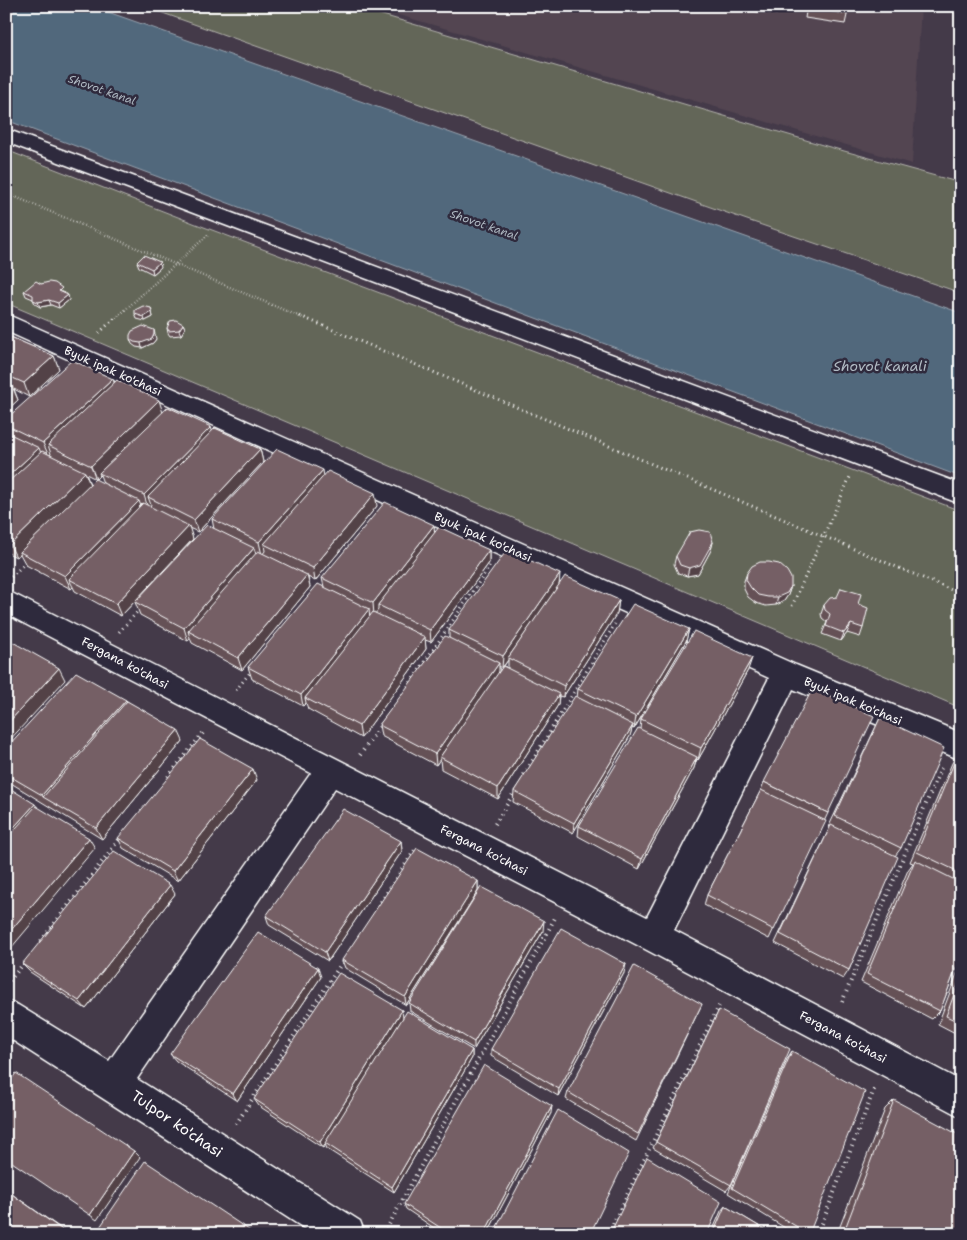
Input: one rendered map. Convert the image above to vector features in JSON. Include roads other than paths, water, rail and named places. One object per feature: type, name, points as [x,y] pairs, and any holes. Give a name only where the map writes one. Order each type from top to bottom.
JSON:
[{"type":"street","points":[[6,136],[961,494]]},
{"type":"street","name":"Byuk ipak ko'chasi","points":[[6,322],[786,673],[956,745]]},
{"type":"street","name":"Fergana ko'chasi","points":[[6,601],[654,937],[961,1100]]},
{"type":"street","points":[[654,937],[786,673]]},
{"type":"street","points":[[114,1083],[338,773]]},
{"type":"street","name":"Tulpor ko'chasi","points":[[6,1017],[114,1083],[347,1234]]},
{"type":"water","name":"Shovot kanali","points":[[6,6],[91,6],[961,313],[961,477],[6,120]]},
{"type":"water label","name":"Shovot kanal","points":[[102,90]]},
{"type":"water label","name":"Shovot kanal","points":[[484,225]]}]
